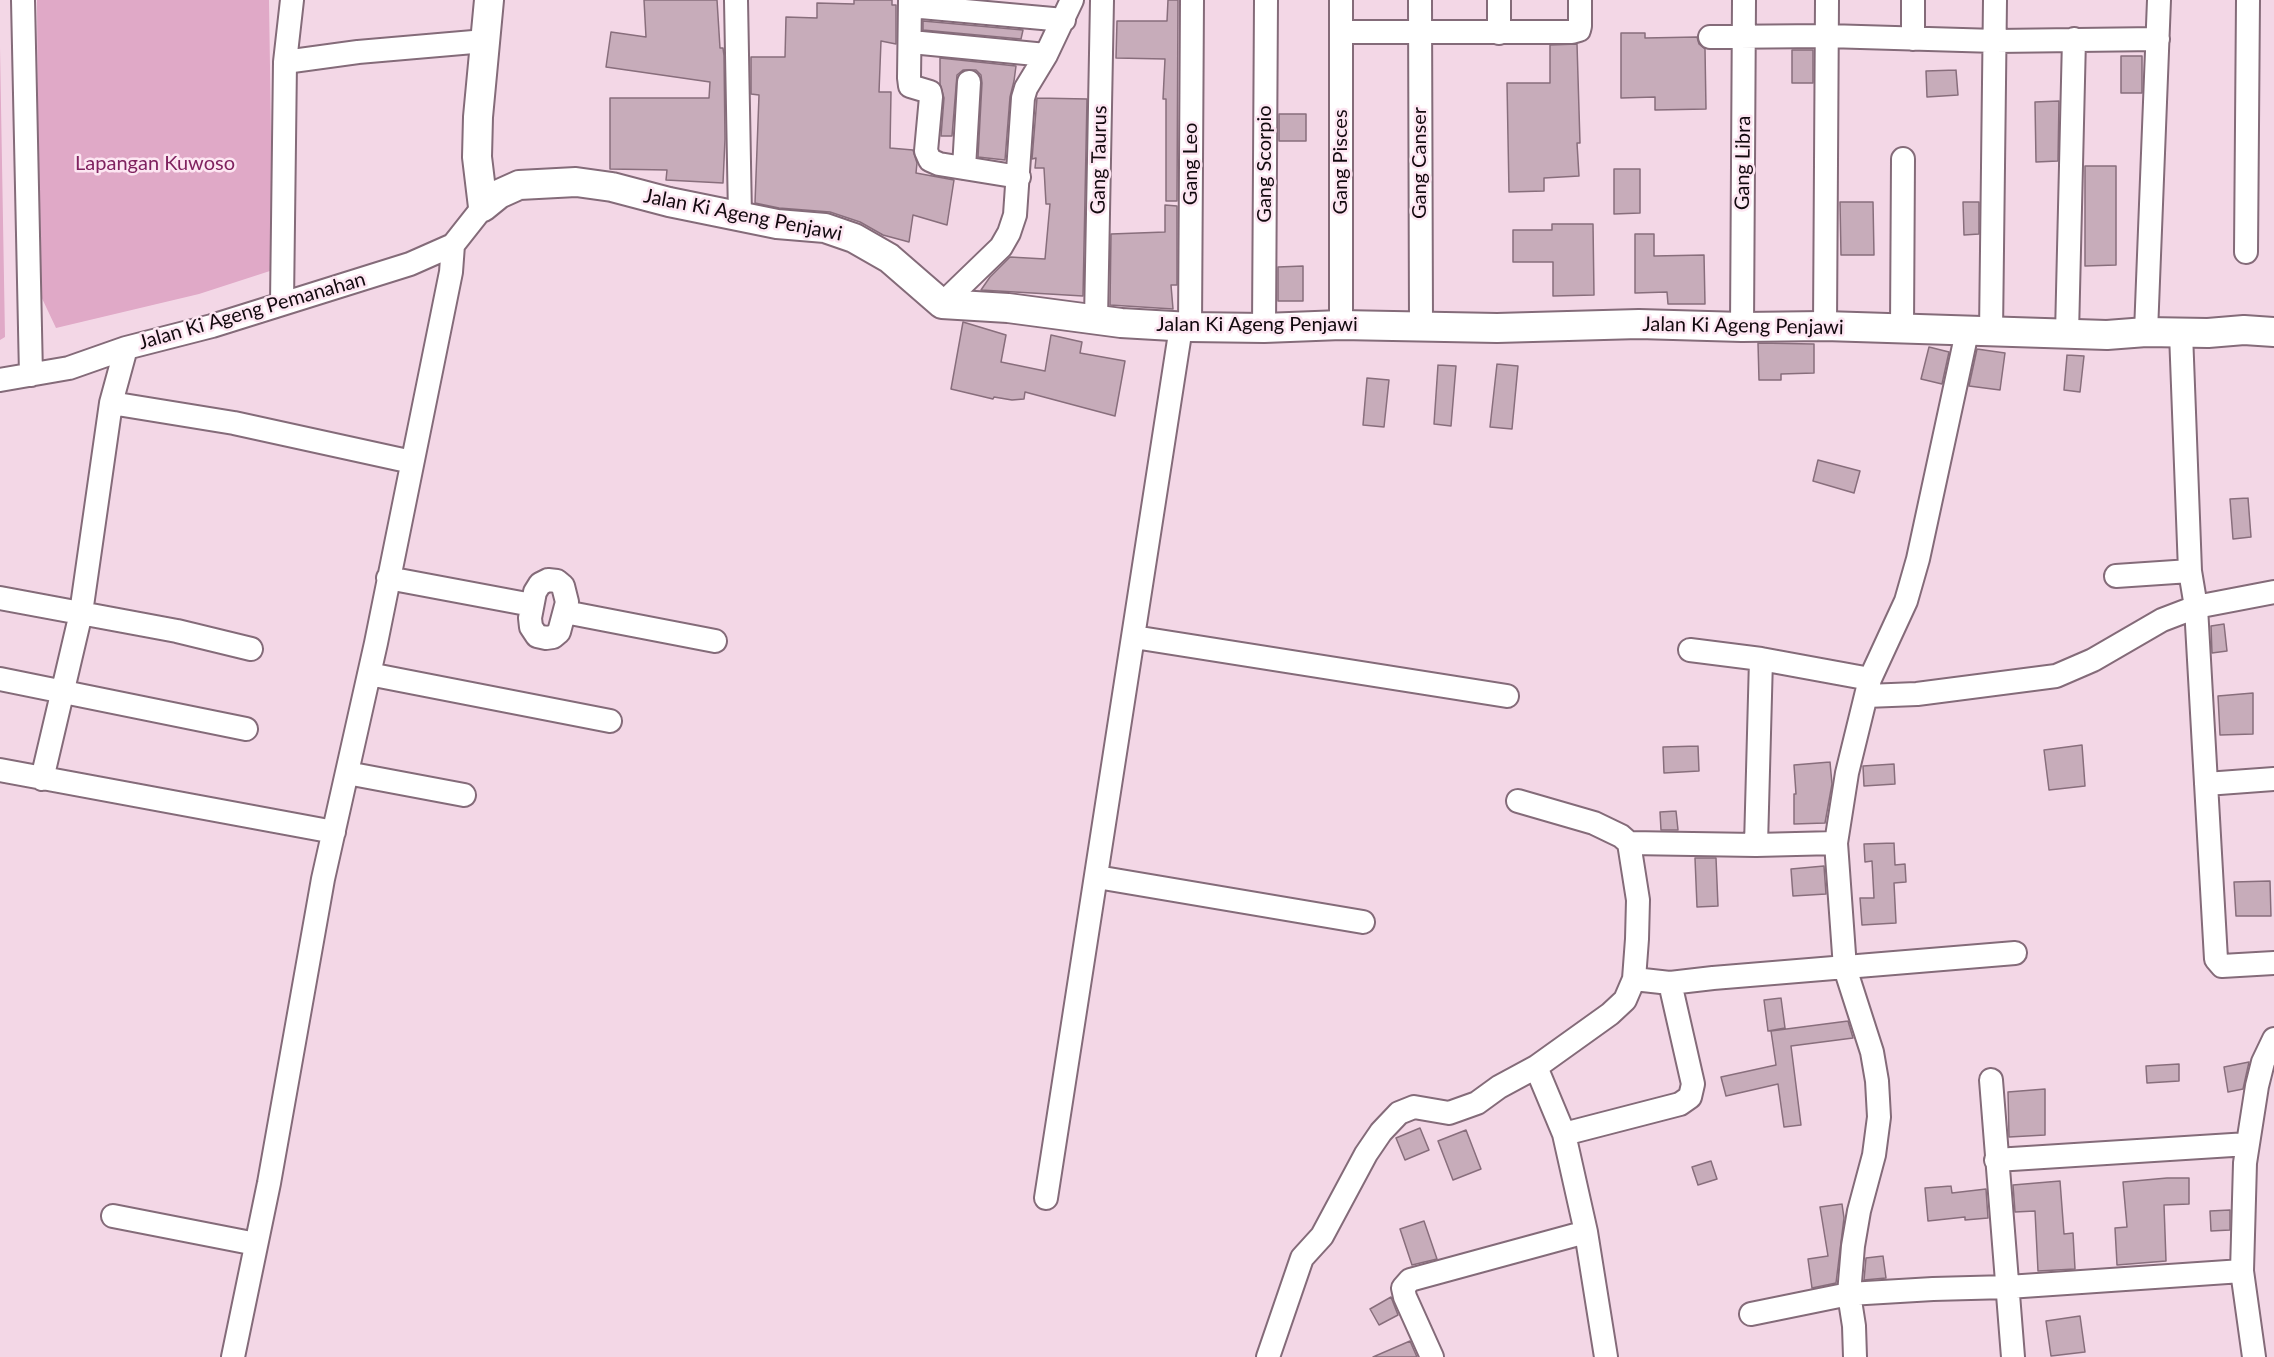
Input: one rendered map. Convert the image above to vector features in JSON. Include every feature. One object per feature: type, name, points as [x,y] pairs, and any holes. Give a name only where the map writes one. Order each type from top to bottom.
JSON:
[{"type":"main road","points":[[483,207],[477,157],[478,117],[489,0]]},
{"type":"main road","name":"Jalan Ki Ageng Penjawi","points":[[483,207],[499,194],[519,185],[576,182],[612,187],[669,202],[777,224],[825,228],[854,238],[889,258],[942,304],[1008,308],[1096,320],[1186,327],[1264,328],[1341,325],[1497,327],[1639,324],[1742,327],[1825,326],[2107,335],[2244,330],[2274,332]]},
{"type":"street","points":[[24,0],[31,375]]},
{"type":"street","points":[[282,303],[285,62],[292,0]]},
{"type":"street","points":[[736,0],[740,216]]},
{"type":"street","name":"Gang Taurus","points":[[1096,320],[1102,0]]},
{"type":"street","name":"Gang Leo","points":[[1046,1198],[1134,637],[1186,327],[1192,0]]},
{"type":"street","name":"Gang Scorpio","points":[[1264,328],[1266,0]]},
{"type":"street","name":"Gang Pisces","points":[[1341,0],[1341,325]]},
{"type":"street","name":"Gang Canser","points":[[1420,0],[1421,326]]},
{"type":"street","points":[[1499,0],[1499,33]]},
{"type":"street","points":[[1341,32],[1576,32],[1580,26],[1580,0]]},
{"type":"street","name":"Gang Libra","points":[[1742,327],[1744,0]]},
{"type":"street","points":[[1825,326],[1827,0]]},
{"type":"street","points":[[1913,0],[1913,39]]},
{"type":"street","points":[[1854,1357],[1854,1326],[1849,1294],[1853,1246],[1858,1211],[1874,1155],[1879,1117],[1877,1081],[1872,1052],[1845,968],[1836,843],[1847,773],[1868,687],[1906,601],[1979,332],[1996,40],[1995,0]]},
{"type":"street","points":[[2159,0],[2163,332],[2196,607],[2216,959],[2222,966],[2274,963]]},
{"type":"street","points":[[2246,252],[2248,0]]},
{"type":"street","points":[[942,304],[1001,247],[1009,233],[1015,215],[1018,177],[1023,99],[1026,88],[1046,55],[1068,10],[910,3],[910,86],[930,92],[926,152],[930,160],[939,164],[1018,177]]},
{"type":"street","points":[[1710,37],[2158,39]]},
{"type":"street","points":[[2067,334],[2074,39]]},
{"type":"street","points":[[285,62],[358,52],[485,41]]},
{"type":"street","points":[[910,42],[1046,55]]},
{"type":"street","points":[[964,168],[969,82]]},
{"type":"street","points":[[1902,328],[1903,159]]},
{"type":"street","name":"Jalan Ki Ageng Pemanahan","points":[[0,380],[69,368],[126,348],[212,326],[410,264],[453,245],[483,207]]},
{"type":"street","points":[[233,1357],[269,1184],[323,879],[369,674],[451,272],[453,245]]},
{"type":"street","points":[[42,779],[81,613],[111,403],[126,348]]},
{"type":"street","points":[[111,403],[234,423],[412,462]]},
{"type":"street","points":[[2116,576],[2190,571]]},
{"type":"street","points":[[388,578],[532,605]]},
{"type":"street","points":[[548,580],[557,581],[563,586],[566,594],[565,612],[559,632],[553,637],[537,636],[531,627],[532,605],[535,592],[540,584],[548,580]]},
{"type":"street","points":[[1690,650],[1761,659],[1868,687],[1917,694],[2056,676],[2093,660],[2162,620],[2196,607],[2274,592]]},
{"type":"street","points":[[0,598],[177,631],[251,649]]},
{"type":"street","points":[[565,612],[715,641]]},
{"type":"street","points":[[1134,637],[1507,696]]},
{"type":"street","points":[[1756,845],[1761,659]]},
{"type":"street","points":[[369,674],[610,721]]},
{"type":"street","points":[[0,679],[246,729]]},
{"type":"street","points":[[0,770],[334,832]]},
{"type":"street","points":[[347,773],[464,795]]},
{"type":"street","points":[[2206,784],[2274,779]]},
{"type":"street","points":[[1268,1357],[1302,1258],[1322,1236],[1343,1201],[1366,1154],[1381,1132],[1399,1113],[1414,1107],[1440,1112],[1458,1111],[1477,1103],[1499,1087],[1536,1067],[1610,1014],[1625,1000],[1634,979],[1638,900],[1629,843],[1621,836],[1594,823],[1518,801]]},
{"type":"street","points":[[1629,843],[1756,845],[1836,843]]},
{"type":"street","points":[[1097,877],[1362,922]]},
{"type":"street","points":[[1634,979],[1670,983],[2015,953]]},
{"type":"street","points":[[1564,1134],[1680,1104],[1690,1097],[1693,1084],[1670,983]]},
{"type":"street","points":[[2254,1357],[2242,1270],[2245,1163],[2263,1062],[2274,1039]]},
{"type":"street","points":[[1536,1067],[1564,1134],[1586,1232],[1606,1357]]},
{"type":"street","points":[[1991,1080],[2013,1357]]},
{"type":"street","points":[[1996,1160],[2248,1144]]},
{"type":"street","points":[[113,1216],[256,1244]]},
{"type":"street","points":[[1432,1357],[1405,1297],[1403,1288],[1410,1280],[1586,1232]]},
{"type":"street","points":[[1751,1314],[1849,1294],[1933,1288],[2008,1287],[2242,1270]]},
{"type":"green space","name":"Lapangan Kuwoso","points":[[37,0],[269,0],[273,270],[199,294],[56,328],[39,292]]},
{"type":"green space","points":[[0,47],[5,337],[0,340]]},
{"type":"building","points":[[644,0],[717,0],[720,48],[723,48],[724,56],[723,183],[666,180],[667,170],[610,169],[610,98],[709,98],[710,82],[606,67],[611,32],[646,37]]},
{"type":"building","points":[[854,0],[892,0],[892,5],[896,5],[896,44],[881,41],[879,92],[891,92],[890,148],[913,150],[917,163],[916,173],[954,180],[947,225],[913,215],[909,242],[883,235],[860,222],[830,212],[779,208],[755,203],[759,95],[751,94],[751,57],[785,57],[786,17],[817,18],[817,3],[854,4]]},
{"type":"building","points":[[1168,0],[1178,0],[1177,201],[1166,201],[1166,99],[1163,99],[1165,59],[1116,58],[1117,21],[1167,21]]},
{"type":"building","points":[[923,21],[1023,30],[1021,39],[923,30]]},
{"type":"building","points":[[1621,33],[1645,33],[1645,38],[1697,37],[1699,44],[1705,49],[1706,109],[1655,110],[1655,97],[1621,98]]},
{"type":"building","points":[[1577,44],[1579,176],[1544,178],[1544,191],[1509,192],[1507,83],[1550,83],[1550,45]]},
{"type":"building","points":[[1792,50],[1813,50],[1813,83],[1792,83]]},
{"type":"building","points":[[2121,56],[2142,56],[2142,93],[2121,93]]},
{"type":"building","points":[[940,58],[1016,66],[1010,97],[1005,160],[978,157],[982,83],[981,75],[976,70],[963,70],[957,75],[952,136],[941,136],[944,98],[940,84]]},
{"type":"building","points":[[1956,70],[1958,95],[1927,97],[1926,71]]},
{"type":"building","points":[[1037,98],[1087,99],[1083,296],[981,290],[990,277],[1010,257],[1045,259],[1050,204],[1046,204],[1044,168],[1035,168],[1036,158],[1032,159]]},
{"type":"building","points":[[2059,101],[2058,161],[2036,162],[2035,102]]},
{"type":"building","points":[[1279,114],[1306,114],[1306,141],[1279,141]]},
{"type":"building","points":[[2085,166],[2116,166],[2116,265],[2085,266]]},
{"type":"building","points":[[1614,169],[1640,169],[1640,213],[1614,214]]},
{"type":"building","points":[[1840,202],[1873,202],[1874,255],[1841,255]]},
{"type":"building","points":[[1963,202],[1979,202],[1979,234],[1964,235]]},
{"type":"building","points":[[1165,205],[1177,206],[1177,285],[1171,285],[1173,309],[1110,305],[1111,234],[1165,232]]},
{"type":"building","points":[[1552,224],[1593,224],[1594,295],[1553,296],[1553,262],[1513,262],[1513,230],[1552,230]]},
{"type":"building","points":[[1635,234],[1654,234],[1654,256],[1704,255],[1705,304],[1668,304],[1667,292],[1635,293]]},
{"type":"building","points":[[1303,266],[1303,301],[1278,301],[1278,267]]},
{"type":"building","points":[[963,322],[1006,335],[1001,362],[1045,371],[1051,335],[1082,342],[1080,353],[1125,361],[1115,416],[1025,392],[1024,399],[1012,400],[994,397],[993,399],[951,389]]},
{"type":"building","points":[[1758,343],[1814,344],[1814,373],[1781,374],[1781,380],[1759,380]]},
{"type":"building","points":[[1929,347],[1949,352],[1942,384],[1921,379]]},
{"type":"building","points":[[1977,349],[2005,353],[2000,390],[1969,386]]},
{"type":"building","points":[[2067,355],[2084,356],[2080,392],[2064,390]]},
{"type":"building","points":[[1497,364],[1518,366],[1512,429],[1490,427]]},
{"type":"building","points":[[1438,365],[1456,366],[1451,426],[1434,424]]},
{"type":"building","points":[[1367,378],[1389,380],[1384,427],[1363,425]]},
{"type":"building","points":[[1818,460],[1860,471],[1854,493],[1813,481]]},
{"type":"building","points":[[2248,498],[2251,537],[2233,539],[2230,499]]},
{"type":"building","points":[[2224,624],[2227,651],[2212,653],[2211,626]]},
{"type":"building","points":[[2253,693],[2253,734],[2220,735],[2218,696]]},
{"type":"building","points":[[2082,745],[2085,786],[2049,790],[2044,750]]},
{"type":"building","points":[[1698,746],[1699,771],[1664,773],[1663,747]]},
{"type":"building","points":[[1830,762],[1832,784],[1825,823],[1794,824],[1794,794],[1796,794],[1794,765]]},
{"type":"building","points":[[1894,764],[1895,784],[1864,786],[1863,766]]},
{"type":"building","points":[[1676,811],[1678,830],[1661,830],[1660,812]]},
{"type":"building","points":[[1894,843],[1895,865],[1905,864],[1906,882],[1894,883],[1896,923],[1862,925],[1860,898],[1874,898],[1872,861],[1865,862],[1864,844]]},
{"type":"building","points":[[1695,858],[1716,858],[1718,906],[1697,907]]},
{"type":"building","points":[[1824,866],[1826,894],[1793,896],[1791,869]]},
{"type":"building","points":[[2270,881],[2271,916],[2236,916],[2234,882]]},
{"type":"building","points":[[1781,998],[1785,1028],[1768,1031],[1764,1000]]},
{"type":"building","points":[[1848,1021],[1853,1038],[1791,1046],[1801,1125],[1784,1127],[1778,1084],[1726,1096],[1721,1077],[1776,1065],[1771,1031]]},
{"type":"building","points":[[2249,1062],[2243,1089],[2228,1092],[2224,1067]]},
{"type":"building","points":[[2179,1064],[2179,1081],[2147,1083],[2146,1066]]},
{"type":"building","points":[[2045,1089],[2045,1135],[2009,1137],[2008,1092]]},
{"type":"building","points":[[1420,1128],[1429,1150],[1405,1160],[1396,1138]]},
{"type":"building","points":[[1466,1130],[1481,1169],[1453,1180],[1438,1141]]},
{"type":"building","points":[[1711,1161],[1717,1179],[1698,1185],[1692,1167]]},
{"type":"building","points":[[2189,1178],[2189,1204],[2164,1205],[2166,1261],[2117,1265],[2115,1228],[2127,1227],[2123,1182]]},
{"type":"building","points":[[2060,1181],[2064,1234],[2073,1233],[2075,1269],[2038,1271],[2035,1211],[2015,1212],[2013,1185]]},
{"type":"building","points":[[1951,1186],[1952,1193],[1986,1189],[1988,1218],[1965,1220],[1965,1217],[1928,1221],[1925,1188]]},
{"type":"building","points":[[1842,1204],[1844,1218],[1836,1283],[1812,1288],[1808,1259],[1828,1256],[1820,1207]]},
{"type":"building","points":[[2230,1210],[2230,1230],[2211,1231],[2210,1211]]},
{"type":"building","points":[[1424,1221],[1437,1259],[1412,1265],[1400,1229]]},
{"type":"building","points":[[1883,1256],[1886,1278],[1864,1280],[1866,1258]]},
{"type":"building","points":[[1391,1297],[1398,1315],[1379,1325],[1370,1309]]},
{"type":"building","points":[[2080,1316],[2085,1352],[2051,1356],[2046,1321]]},
{"type":"building","points":[[1410,1341],[1417,1357],[1373,1357]]}]
